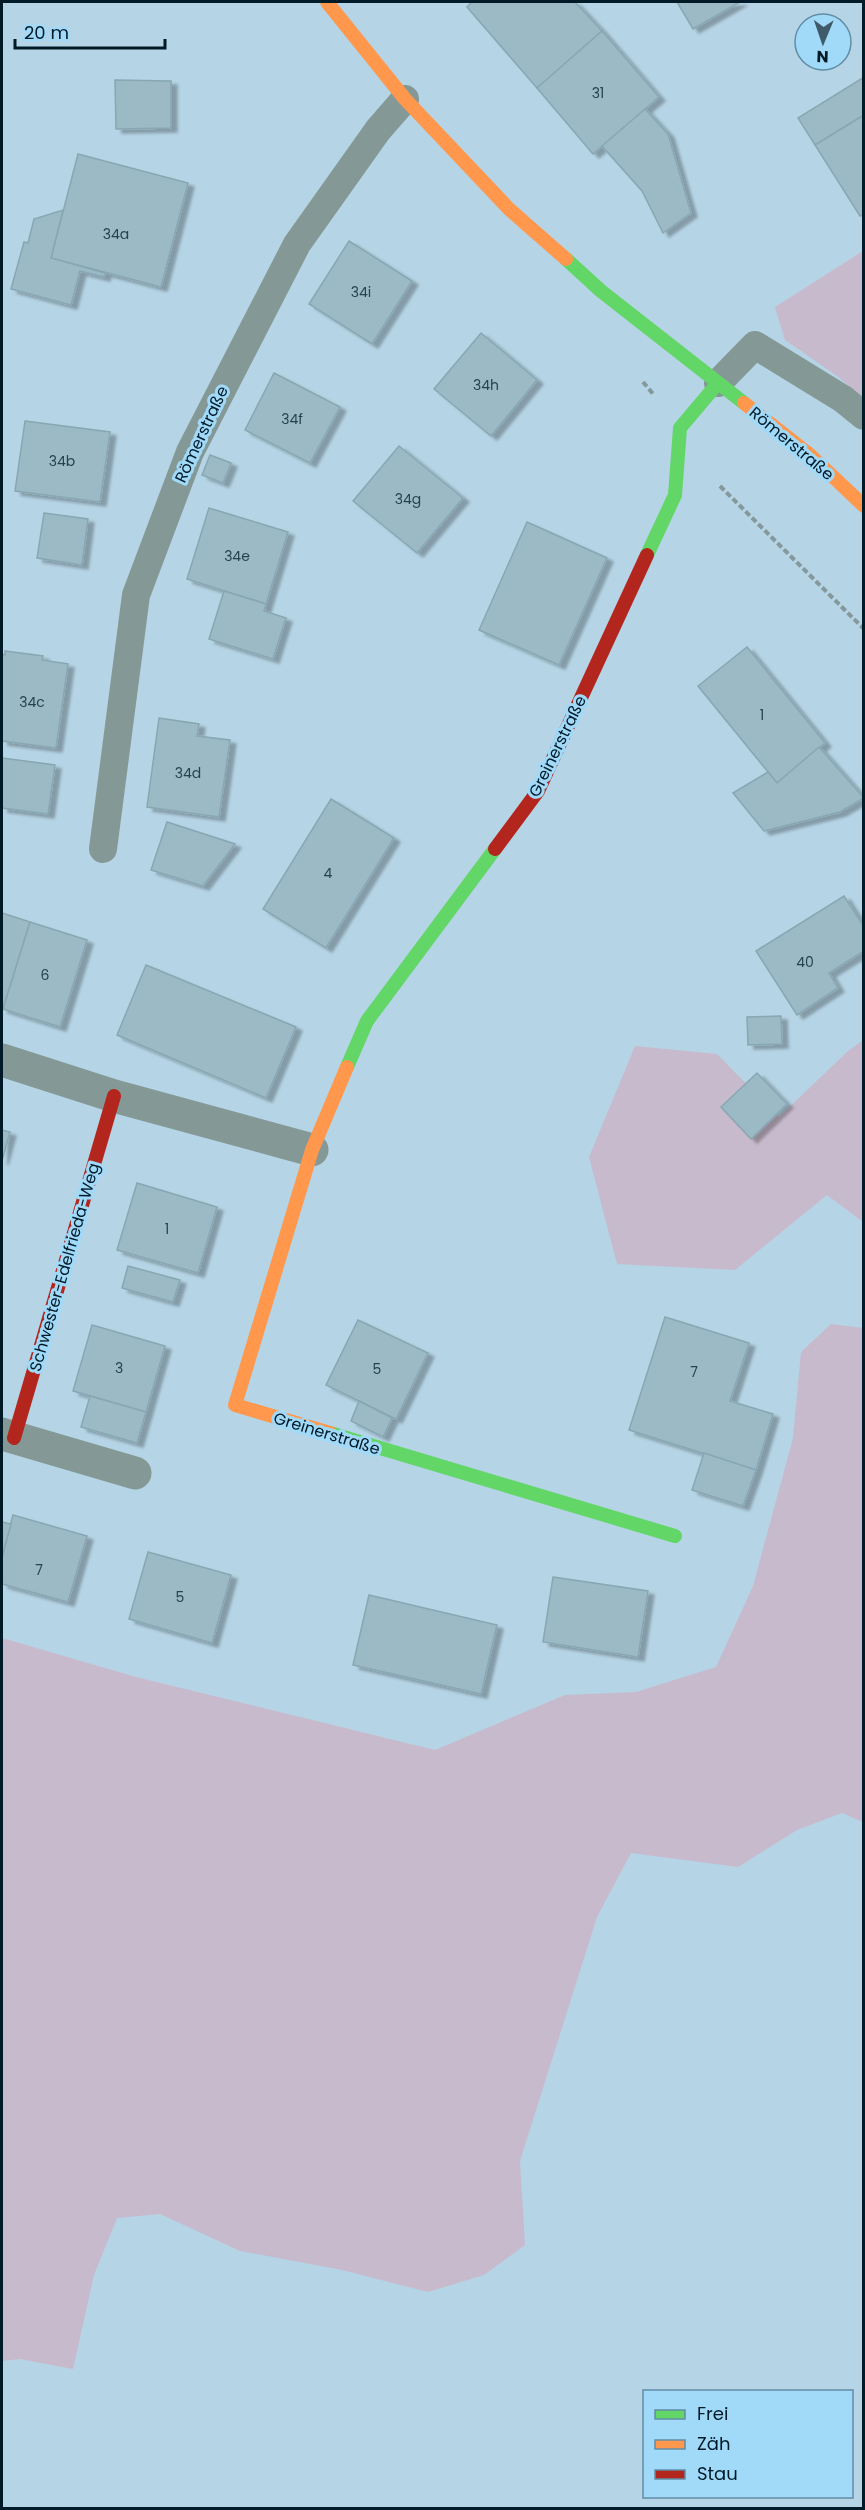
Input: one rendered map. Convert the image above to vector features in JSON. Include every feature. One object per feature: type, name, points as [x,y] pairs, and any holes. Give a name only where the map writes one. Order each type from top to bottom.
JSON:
[{"type":"street","name":"Römerstraße","points":[[327,2],[405,99],[509,209],[601,291],[810,455],[864,506]]},
{"type":"street","name":"Greinerstraße","points":[[675,1536],[235,1406],[312,1150],[367,1021],[538,791],[675,495],[680,428],[718,382]]},
{"type":"street","points":[[2,1060],[114,1096],[312,1150]]},
{"type":"street","name":"Schwester-Edelfrieda-Weg","points":[[114,1096],[8,1436],[135,1473]]},
{"type":"lane","name":"Römerstraße","points":[[103,849],[136,595],[189,452],[297,244],[378,130],[405,99]]},
{"type":"lane","points":[[718,382],[754,345],[843,399],[864,416]]},
{"type":"shaded area","points":[[863,251],[863,398],[837,376],[785,340],[775,307]]},
{"type":"shaded area","points":[[863,1040],[863,1222],[827,1195],[735,1270],[617,1264],[589,1157],[635,1046],[717,1054],[779,1117],[848,1051]]},
{"type":"shaded area","points":[[831,1324],[863,1328],[863,1822],[842,1813],[797,1830],[738,1867],[631,1853],[597,1917],[520,2161],[525,2245],[484,2275],[428,2292],[342,2270],[240,2251],[160,2214],[117,2218],[94,2275],[73,2369],[20,2359],[2,2361],[2,1638],[136,1677],[435,1750],[565,1695],[636,1692],[716,1667],[753,1586],[793,1438],[801,1352]]},
{"type":"building","points":[[472,2],[575,2],[602,31],[537,88],[467,7]]},
{"type":"building","points":[[677,2],[740,2],[693,29]]},
{"type":"building","points":[[602,31],[659,97],[593,154],[537,88]]},
{"type":"building","points":[[864,77],[864,115],[815,145],[798,118]]},
{"type":"building","points":[[115,80],[171,81],[171,128],[116,129]]},
{"type":"building","points":[[645,109],[668,134],[691,213],[663,233],[642,191],[602,146]]},
{"type":"building","points":[[864,115],[864,214],[860,216],[815,145]]},
{"type":"building","points":[[78,154],[188,183],[161,287],[51,258]]},
{"type":"building","points":[[63,210],[51,258],[105,273],[104,277],[80,271],[71,305],[11,289],[24,242],[28,243],[34,219]]},
{"type":"building","points":[[349,241],[412,281],[372,344],[309,304]]},
{"type":"building","points":[[481,333],[537,380],[491,436],[434,389]]},
{"type":"building","points":[[274,373],[340,407],[310,463],[245,430]]},
{"type":"building","points":[[25,421],[110,432],[100,502],[15,491]]},
{"type":"building","points":[[399,446],[463,498],[417,553],[353,501]]},
{"type":"building","points":[[210,455],[231,463],[223,483],[202,475]]},
{"type":"building","points":[[209,508],[288,532],[266,604],[187,579]]},
{"type":"building","points":[[44,513],[88,519],[82,565],[37,558]]},
{"type":"building","points":[[527,522],[607,558],[559,665],[479,630]]},
{"type":"building","points":[[224,591],[266,604],[264,611],[286,618],[273,659],[209,639]]},
{"type":"building","points":[[747,647],[825,743],[777,783],[698,686]]},
{"type":"building","points":[[5,651],[43,656],[42,660],[68,664],[56,748],[2,741],[2,654],[5,655]]},
{"type":"building","points":[[159,718],[199,724],[197,736],[230,740],[219,817],[147,807]]},
{"type":"building","points":[[819,747],[864,798],[840,812],[764,831],[733,793],[768,772],[777,783]]},
{"type":"building","points":[[2,758],[55,765],[48,814],[2,808]]},
{"type":"building","points":[[331,799],[394,838],[326,948],[263,909]]},
{"type":"building","points":[[167,822],[235,844],[203,886],[151,870]]},
{"type":"building","points":[[844,896],[864,927],[864,951],[829,973],[838,988],[797,1015],[756,951]]},
{"type":"building","points":[[2,913],[30,922],[3,1009],[2,1009]]},
{"type":"building","points":[[30,922],[87,940],[60,1027],[3,1009]]},
{"type":"building","points":[[146,965],[296,1027],[266,1098],[117,1035]]},
{"type":"building","points":[[781,1016],[782,1044],[748,1045],[747,1017]]},
{"type":"building","points":[[757,1073],[787,1104],[751,1139],[721,1107]]},
{"type":"building","points":[[2,1130],[10,1132],[2,1161]]},
{"type":"building","points":[[137,1183],[217,1207],[198,1273],[117,1250]]},
{"type":"building","points":[[128,1266],[180,1280],[173,1302],[122,1288]]},
{"type":"building","points":[[665,1317],[749,1343],[730,1401],[773,1414],[756,1470],[629,1430]]},
{"type":"building","points":[[358,1320],[428,1353],[396,1419],[326,1385]]},
{"type":"building","points":[[92,1325],[165,1346],[146,1412],[73,1391]]},
{"type":"building","points":[[90,1396],[146,1412],[137,1443],[81,1427]]},
{"type":"building","points":[[359,1401],[392,1418],[383,1437],[351,1421]]},
{"type":"building","points":[[704,1453],[756,1470],[743,1506],[692,1490]]},
{"type":"building","points":[[13,1515],[87,1536],[68,1602],[2,1584],[2,1557]]},
{"type":"building","points":[[2,1522],[11,1524],[2,1557]]},
{"type":"building","points":[[148,1552],[231,1575],[212,1643],[129,1619]]},
{"type":"building","points":[[553,1577],[648,1591],[638,1657],[543,1642]]},
{"type":"building","points":[[369,1595],[497,1625],[481,1694],[353,1665]]},
{"type":"traffic: fast","points":[[566,259],[601,291],[744,403]]},
{"type":"traffic: fast","points":[[647,555],[675,495],[680,428],[718,383]]},
{"type":"traffic: fast","points":[[347,1067],[367,1021],[495,849]]},
{"type":"traffic: fast","points":[[330,1433],[675,1536]]},
{"type":"traffic: slow","points":[[327,2],[405,99],[509,209],[566,259]]},
{"type":"traffic: slow","points":[[744,403],[810,455],[864,506]]},
{"type":"traffic: slow","points":[[330,1433],[235,1405],[312,1150],[347,1067]]},
{"type":"traffic: jam","points":[[495,849],[538,791],[647,555]]},
{"type":"traffic: jam","points":[[14,1438],[114,1096]]}]
